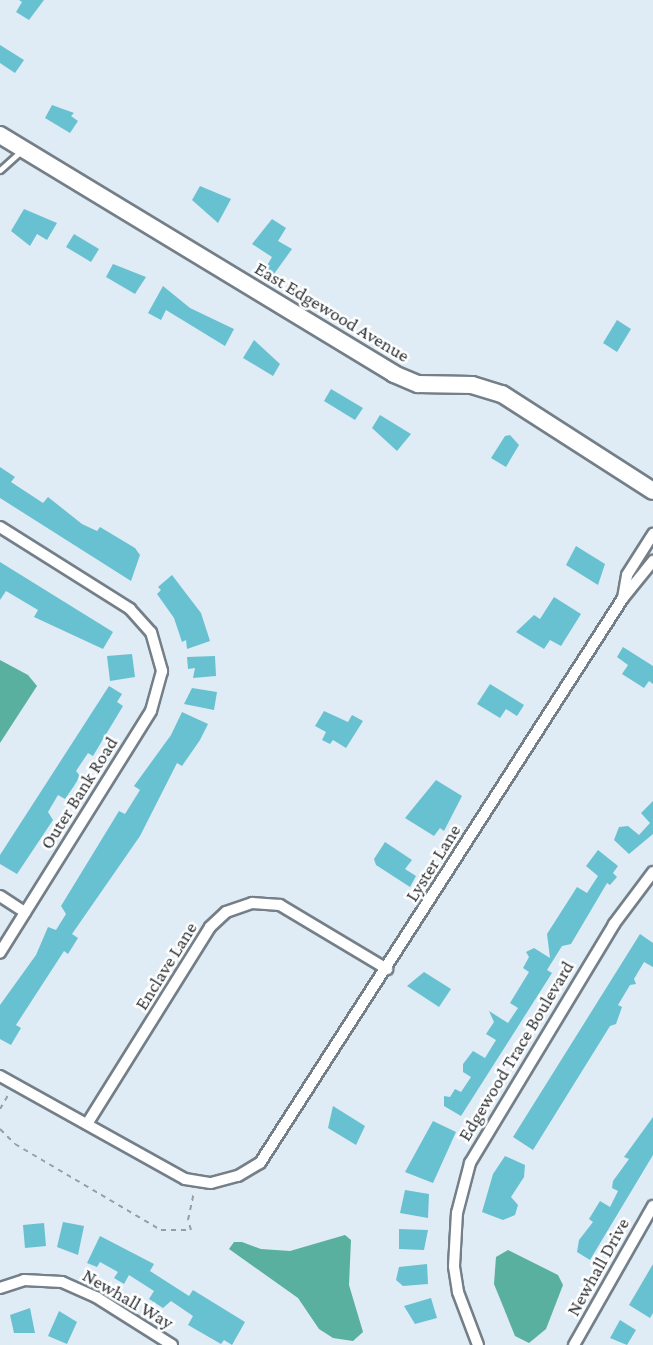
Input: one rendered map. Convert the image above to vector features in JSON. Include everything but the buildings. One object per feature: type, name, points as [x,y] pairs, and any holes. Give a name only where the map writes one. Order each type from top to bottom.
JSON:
[{"type":"main road","name":"East Edgewood Avenue","points":[[0,135],[394,374],[418,384],[472,385],[502,394],[653,491]]},
{"type":"street","name":"Outer Bank Road","points":[[0,527],[130,609],[157,644],[162,671],[158,697],[0,953]]},
{"type":"street","name":"Lyster Lane","points":[[623,598],[627,575],[653,534]]},
{"type":"street","name":"Lyster Lane","points":[[197,1181],[211,1183],[238,1176],[260,1163],[273,1148],[623,598],[653,561]]},
{"type":"street","name":"Edgewood Trace Boulevard","points":[[478,1345],[458,1292],[454,1266],[457,1213],[470,1163],[614,924],[653,872]]},
{"type":"street","points":[[0,896],[25,912]]},
{"type":"street","name":"Enclave Lane","points":[[87,1124],[210,928],[226,912],[252,903],[280,905],[387,969]]},
{"type":"street","points":[[0,1076],[168,1171],[197,1181]]},
{"type":"street","name":"Newhall Drive","points":[[574,1345],[653,1206]]},
{"type":"street","name":"Newhall Way","points":[[0,1288],[24,1280],[62,1282],[80,1289],[172,1345]]},
{"type":"lane","points":[[0,170],[23,149]]},
{"type":"path","points":[[0,1110],[13,1084]]},
{"type":"path","points":[[0,1129],[27,1152],[161,1230],[191,1230],[189,1208],[197,1181]]},
{"type":"shaded area","points":[[0,660],[28,675],[37,686],[0,743]]},
{"type":"shaded area","points":[[345,1235],[351,1240],[349,1285],[363,1332],[353,1341],[333,1338],[319,1329],[298,1298],[229,1249],[234,1242],[242,1242],[261,1249],[290,1251]]},
{"type":"shaded area","points":[[508,1250],[558,1275],[563,1285],[546,1329],[529,1343],[515,1336],[494,1284],[496,1257]]}]
